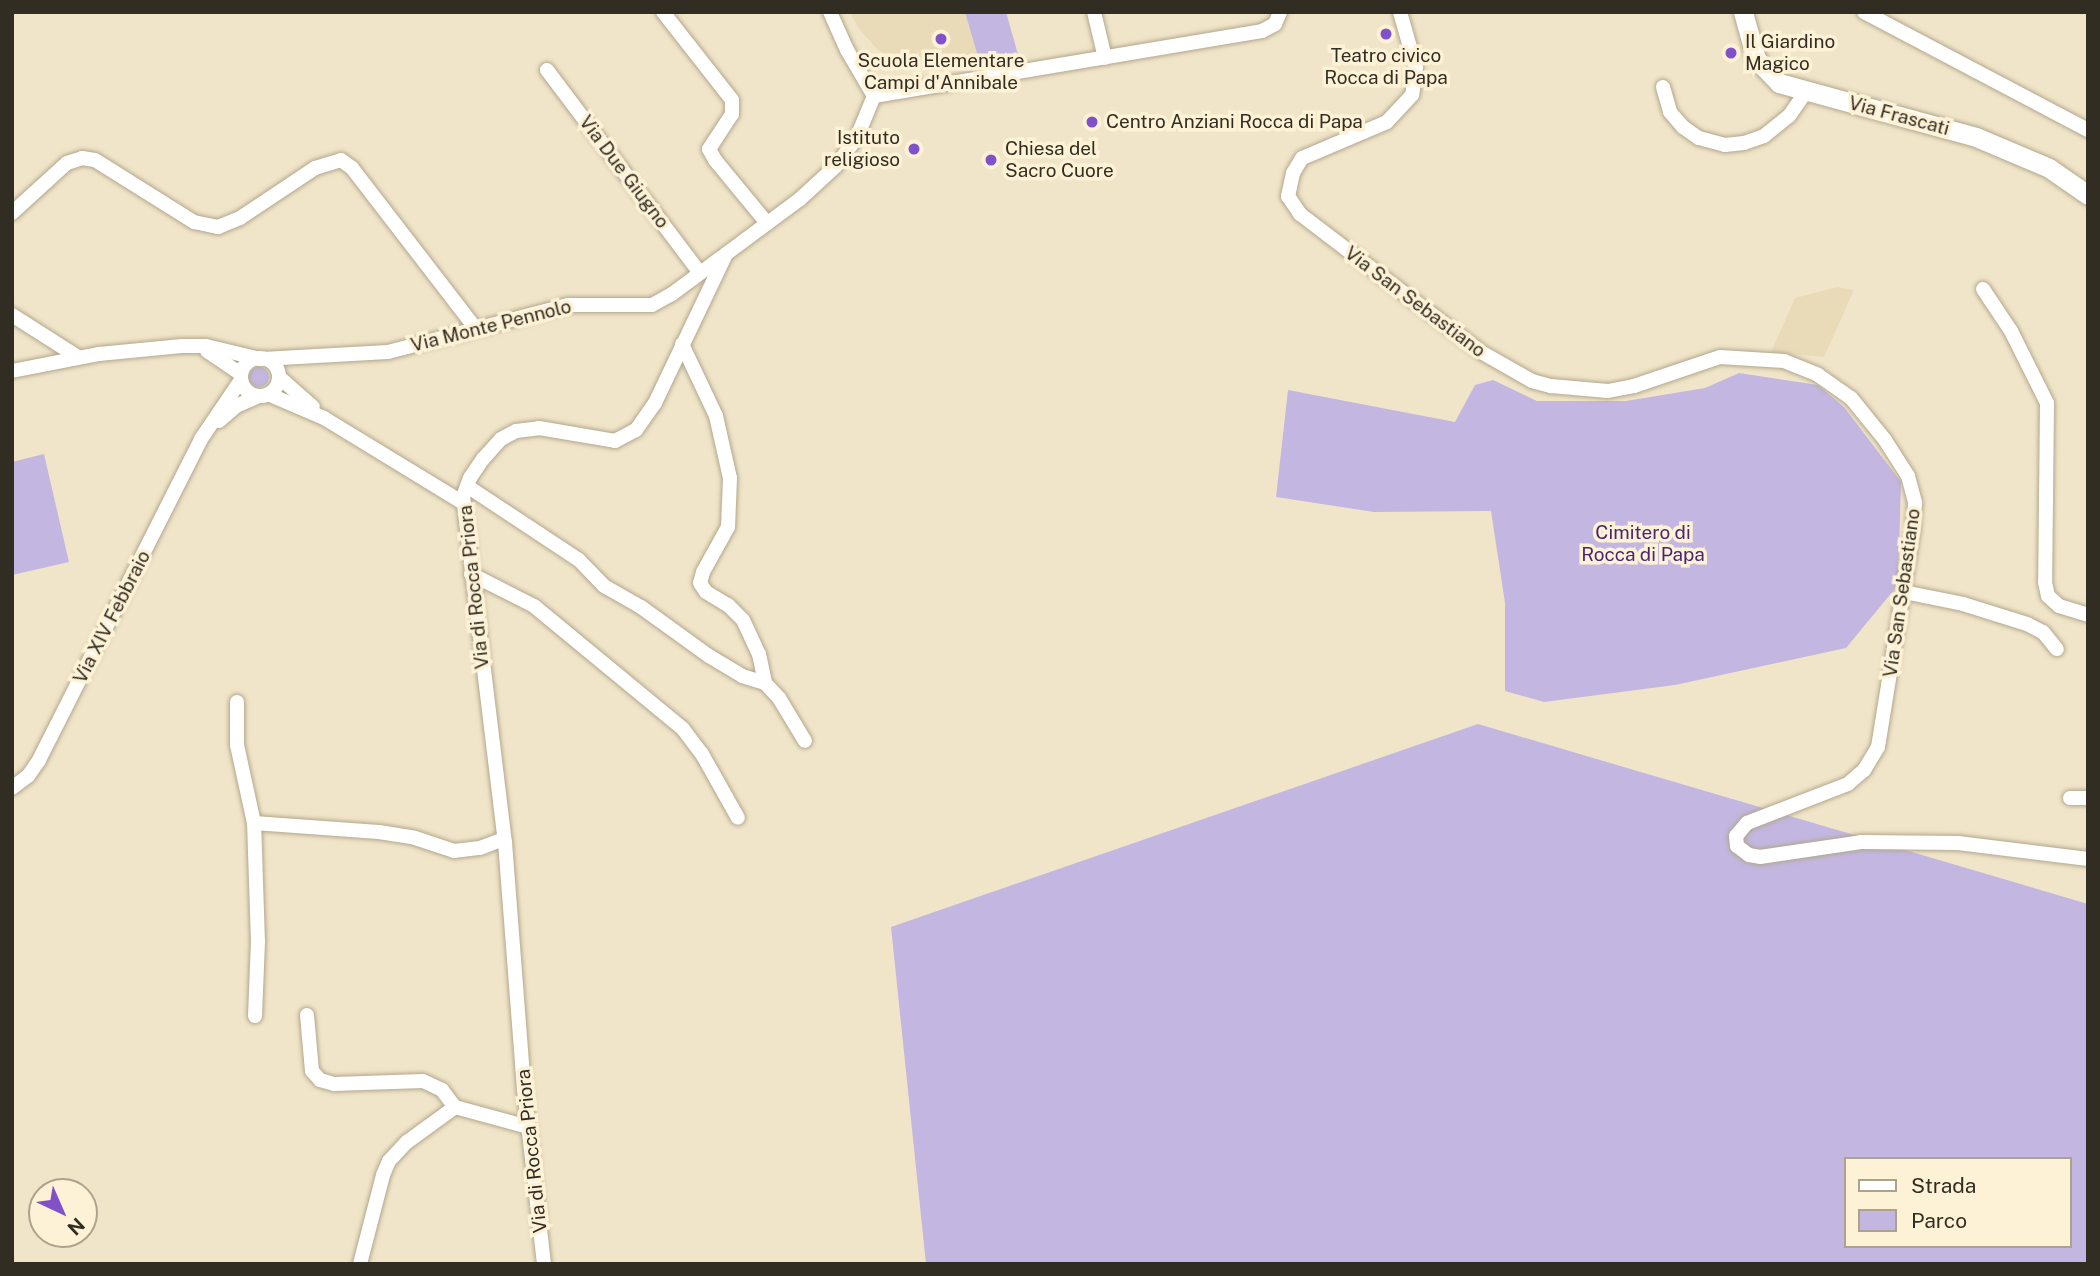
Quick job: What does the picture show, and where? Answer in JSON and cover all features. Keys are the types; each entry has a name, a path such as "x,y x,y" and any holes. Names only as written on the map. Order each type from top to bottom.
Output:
{"main road":[{"name":"Via Frascati","path":"1743,12 1747,37 1760,67 1779,83 1976,137 2049,169 2088,195"}],"street":[{"path":"663,12 732,100 732,114 709,149 767,223"},
{"path":"830,12 847,50 874,96 1267,30 1275,24 1280,12"},
{"path":"1094,12 1105,58"},
{"name":"Via San Sebastiano","path":"1400,12 1416,68 1412,95 1387,121 1302,158 1289,188 1290,203 1295,210 1481,352 1532,381 1585,390 1608,390 1634,386 1712,359 1736,356 1790,363 1825,379 1863,411 1908,476 1915,503 1904,592 1884,724 1871,760 1844,786 1747,823 1736,836 1737,846 1749,855 1760,857 1853,843 1958,842 2088,859"},
{"path":"1864,12 2088,130"},
{"name":"Via Due Giugno","path":"547,70 700,273"},
{"path":"1663,87 1670,112 1683,127 1699,138 1726,145 1744,144 1764,136 1789,116 1806,92"},
{"name":"Via di Rocca Priora","path":"544,1264 528,1127 504,839 463,503 467,486 493,447 505,436 523,428 611,441 630,434 649,412 726,254 814,187 842,160 857,137 874,96"},
{"path":"12,213 68,163 87,158 194,222 218,227 240,218 322,164 341,160 352,168 475,328"},
{"name":"Via Monte Pennolo","path":"12,371 78,357 182,346 205,346 262,359 388,352 568,305 652,305 726,254"},
{"path":"1983,289 2006,321 2047,403 2045,582 2048,596 2059,606 2088,615"},
{"path":"12,315 78,357"},
{"path":"682,344 712,405 723,440 730,478 728,527 703,572 700,583 706,592 728,606 743,620 759,654 765,683 782,703 805,741"},
{"name":"Via Monte Pennolo","path":"182,346 208,351 241,377"},
{"name":"Via Monte Pennolo","path":"278,373 326,357"},
{"path":"324,418 262,359 247,363 241,377 245,390 324,418 463,503"},
{"path":"263,395 276,387 278,373"},
{"name":"Via XIV Febbraio","path":"12,788 28,776 39,760 201,439 241,377"},
{"name":"Via XIV Febbraio","path":"201,439 230,411 263,395"},
{"path":"467,486 579,560 604,586 641,607 709,656 742,676 765,683"},
{"path":"471,574 534,606 683,729 702,754 738,818"},
{"path":"1904,592 1963,604 2027,624 2043,632 2057,649"},
{"path":"237,702 237,745 254,823 258,942 256,1016"},
{"path":"2070,798 2088,798"},
{"path":"254,823 379,832 415,838 454,851 480,848 504,839"},
{"path":"307,1014 312,1071 320,1080 334,1084 423,1081 442,1090 455,1107 528,1127"},
{"path":"360,1264 378,1189 390,1161 407,1142 455,1107"}],"shaded area":[{"name":"Scuola Elementare Campi d'Annibale","path":"850,12 1006,12 1020,62 950,71 924,71 899,63 877,49 859,29"},
{"path":"1837,287 1854,290 1824,357 1771,352 1795,298"}],"green space":[{"path":"965,12 1006,12 1020,62 981,67"},
{"path":"259,367 266,370 269,377 266,384 259,387 252,384 249,377 252,370"},
{"name":"Cimitero di Rocca di Papa","path":"1739,373 1818,385 1844,407 1901,482 1898,585 1846,648 1675,685 1544,702 1505,691 1505,603 1491,511 1374,512 1276,497 1288,390 1455,422 1475,385 1493,380 1537,401 1626,401 1705,388"},
{"path":"44,454 69,562 12,575 12,462"},
{"path":"1478,724 2088,904 2088,1264 926,1264 891,927"}],"place":[{"name":"Teatro civico Rocca di Papa","path":"1386,34"},
{"name":"Scuola Elementare Campi d'Annibale","path":"941,39"},
{"name":"Il Giardino Magico","path":"1731,53"},
{"name":"Centro Anziani Rocca di Papa","path":"1092,122"},
{"name":"Istituto religioso","path":"914,149"},
{"name":"Chiesa del Sacro Cuore","path":"991,160"}]}
